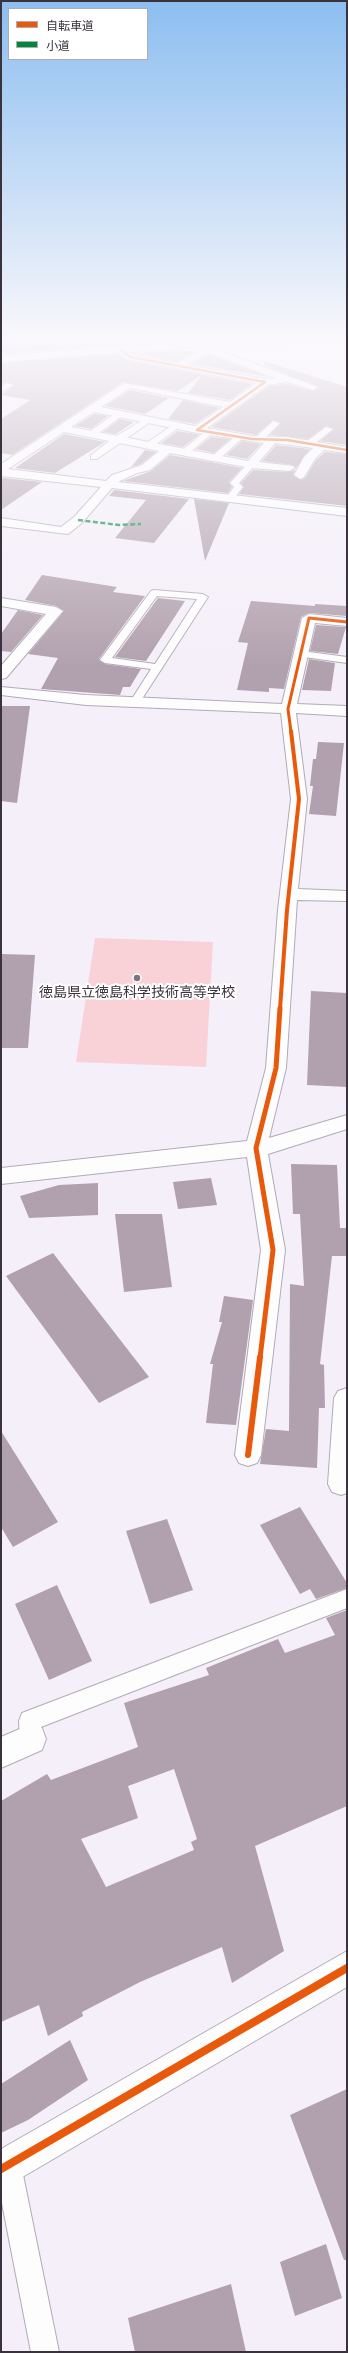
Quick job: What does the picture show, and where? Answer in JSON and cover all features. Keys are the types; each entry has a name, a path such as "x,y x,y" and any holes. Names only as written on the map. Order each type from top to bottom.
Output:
{"street":[{"path":"1,471 34,449"},
{"path":"162,449 251,465 289,468"},
{"path":"251,465 265,449"},
{"path":"300,475 310,457 318,449"},
{"path":"1,522 64,531 78,520 106,485 116,477 134,470 146,468 168,450"},
{"path":"1,471 106,485 347,512"},
{"path":"1,602 56,611 1,675"},
{"path":"248,1455 273,1250 256,1148 276,1068 289,894 299,799 288,709 309,618 347,622"},
{"path":"1,690 86,700 345,711 347,696"},
{"path":"289,894 347,896"},
{"path":"1,1176 256,1148 347,1122"},
{"path":"341,1484 347,1398"},
{"path":"1,1753 31,1740"},
{"path":"4,2167 347,1968"}],"lane":[{"path":"94,457 105,449"},
{"path":"184,453 189,449"},
{"path":"214,459 226,449"},
{"path":"229,499 239,487 234,483 251,465"},
{"path":"135,702 203,597 154,593 105,660 157,667"},
{"path":"301,654 347,660"},
{"path":"31,1740 30,1721 347,1598"},
{"path":"4,2167 45,2352"}],"shaded area":[{"path":"95,938 213,942 206,1067 76,1062"}],"building":[{"path":"1,449 21,449 12,455 1,453"},
{"path":"43,449 94,449 55,473 15,468"},
{"path":"196,449 219,449 214,453"},
{"path":"233,449 257,449 247,459 226,455"},
{"path":"273,449 310,449 296,468 293,465 262,461"},
{"path":"145,450 156,452 141,464 131,467"},
{"path":"325,452 347,454 347,506 239,494 244,487 241,483 253,470 289,472 295,470 293,475 301,480 305,478 316,460"},
{"path":"170,455 242,468 229,482 232,487 228,493 123,481 151,471"},
{"path":"1,479 42,482 1,510"},
{"path":"114,490 189,499 154,543 115,538 146,500 109,496"},
{"path":"194,499 229,503 205,561"},
{"path":"42,575 117,587 113,592 145,596 99,659 105,664 141,669 130,687 123,687 120,695 41,689 58,658 28,654 64,611 56,606 25,600"},
{"path":"158,598 185,601 146,661 115,657"},
{"path":"251,601 315,606 315,604 347,606 347,616 309,613 301,617 284,689 269,688 269,692 237,690 248,643 238,642"},
{"path":"18,610 43,615 11,652 1,651 1,634"},
{"path":"316,625 346,627 338,654 310,651"},
{"path":"309,659 335,663 331,691 302,690"},
{"path":"1,706 30,706 17,803 1,801"},
{"path":"318,742 344,743 336,816 309,814 313,786 310,786 313,759 316,759"},
{"path":"1,954 35,955 28,1048 1,1048"},
{"path":"311,991 347,993 347,1087 307,1085"},
{"path":"291,1164 337,1165 340,1228 347,1228 347,1256 332,1256 320,1364 324,1365 325,1408 319,1408 317,1468 260,1464 266,1429 289,1431 290,1284 304,1286 300,1214 293,1214"},
{"path":"211,1178 217,1205 178,1209 173,1182"},
{"path":"98,1183 98,1215 29,1218 20,1196 59,1185"},
{"path":"115,1214 162,1214 172,1287 124,1292"},
{"path":"53,1253 149,1377 99,1403 6,1276"},
{"path":"224,1296 253,1300 236,1425 206,1423 213,1364 210,1364 222,1322 219,1322"},
{"path":"1,1431 58,1522 13,1547 1,1527"},
{"path":"300,1507 347,1583 347,1588 316,1599 310,1589 300,1594 260,1525"},
{"path":"167,1519 193,1590 150,1604 126,1531"},
{"path":"57,1585 92,1661 49,1680 15,1604"},
{"path":"347,1610 347,1806 255,1846 284,1951 232,1983 222,1947 140,1982 82,2012 83,2016 48,2036 39,2005 1,2022 1,1801 47,1774 51,1780 138,1747 124,1703 209,1675 206,1668 278,1639 285,1653 335,1635 326,1618","holes":["174,1769 197,1839 191,1842 194,1850 106,1887 81,1839 138,1818 128,1786"]},
{"path":"70,2040 88,2080 28,2120 1,2133 1,2084"},
{"path":"347,2089 347,2260 344,2260 290,2115"},
{"path":"326,2244 342,2298 295,2316 280,2262"},
{"path":"231,2284 246,2352 135,2352 128,2318"}],"marked path":[{"path":"78,520 119,525 141,524"}],"cycle path":[{"path":"340,449 347,450"},
{"path":"248,1455 273,1250 256,1148 276,1068 287,910 299,799 288,709 309,618 347,622"},
{"path":"1,2169 347,1968"}],"place":[{"name":"徳島県立徳島科学技術高等学校","path":"137,978"}]}
